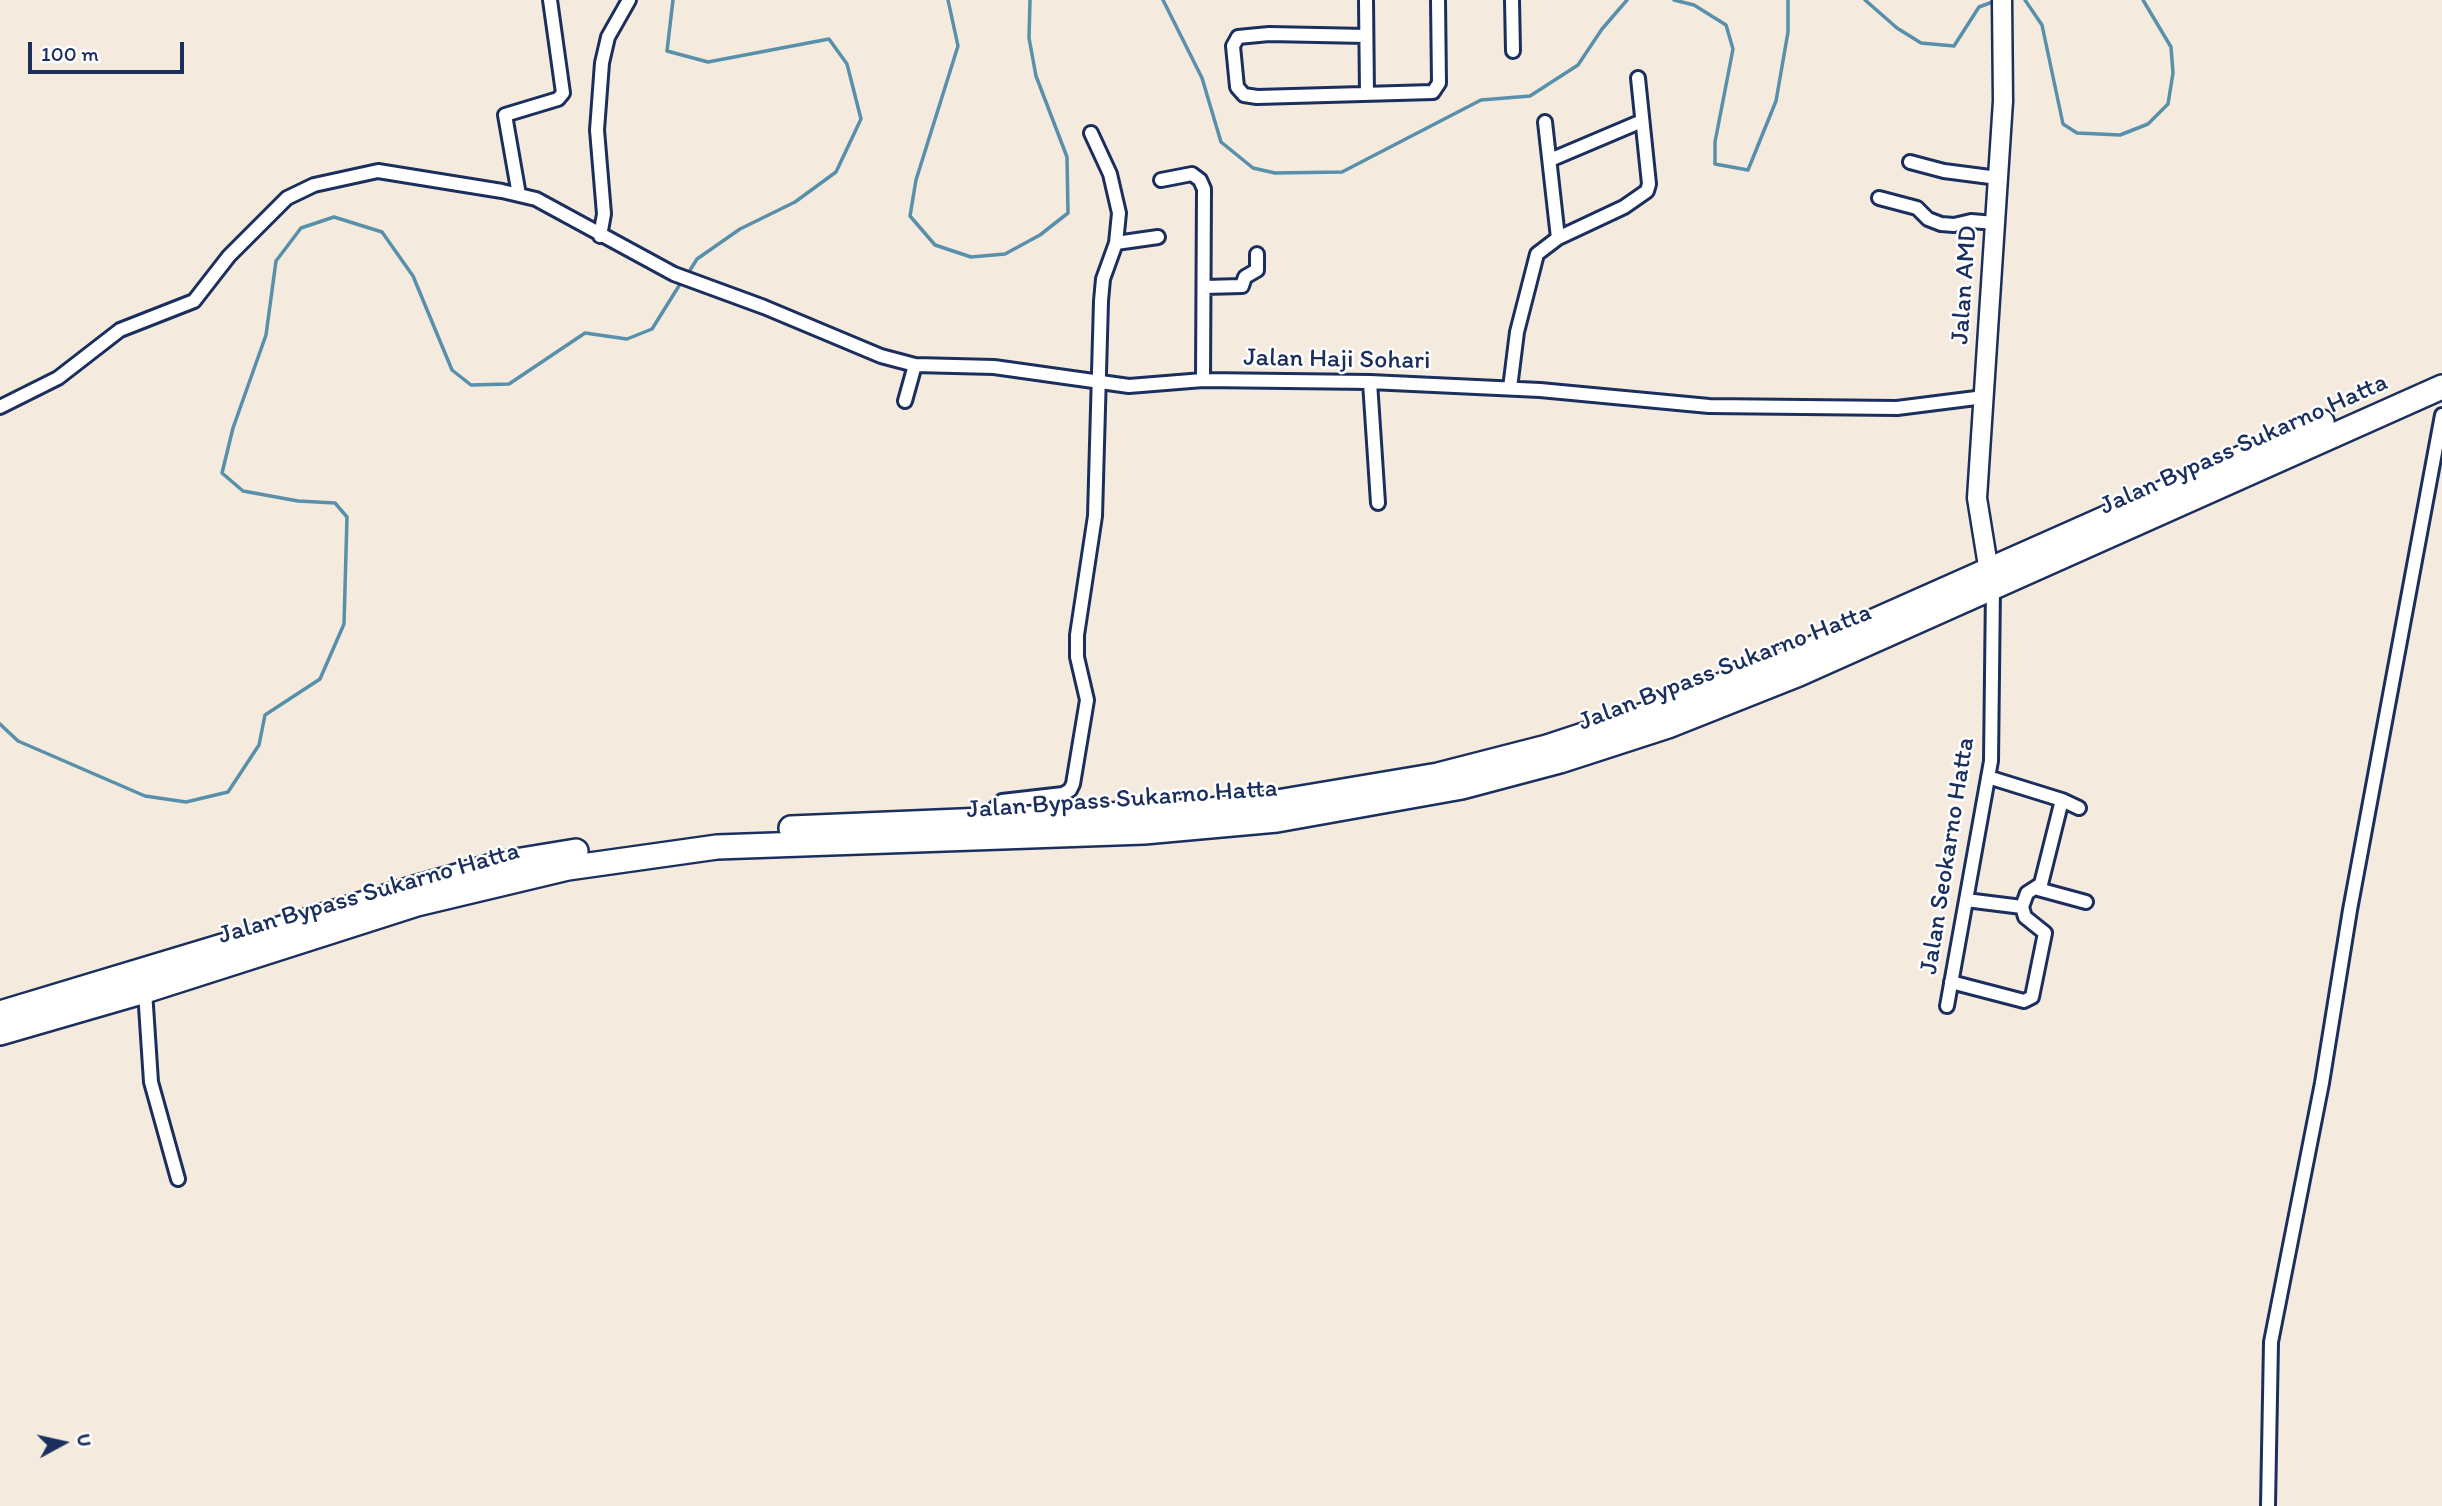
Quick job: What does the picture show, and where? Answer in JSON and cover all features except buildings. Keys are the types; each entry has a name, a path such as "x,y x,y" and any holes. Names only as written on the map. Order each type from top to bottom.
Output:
{"highway":[{"name":"Jalan Bypass Sukarno Hatta","path":"0,1033 145,991 417,904 497,883 643,856 784,843 1144,832 1277,820 1462,787 1560,761 1668,726 1799,674 1991,580 2442,370"},
{"name":"Jalan Bypass Sukarno Hatta","path":"2141,512 2442,387"},
{"name":"Jalan Bypass Sukarno Hatta","path":"0,1013 503,863 648,840 778,829 1202,811 1318,797 1438,775 1547,747 1653,712 1991,580"}],"street":[{"path":"519,195 505,115 558,99 562,94 550,0"},
{"path":"600,236 604,215 597,130 602,63 608,37 629,0"},
{"path":"1366,0 1367,94"},
{"path":"1366,36 1238,37 1233,46 1237,87 1250,97 1422,94 1437,89 1438,0"},
{"path":"1512,0 1513,51"},
{"name":"Jalan AMD","path":"1991,580 1977,498 2003,101 2002,4"},
{"path":"1510,388 1517,332 1537,254 1558,237 1625,207 1647,191 1638,78"},
{"path":"1550,159 1642,121"},
{"path":"1545,122 1558,237"},
{"path":"995,819 995,808 1002,801 1063,794 1073,784 1087,700 1077,646 1095,516 1103,279 1119,224 1116,195 1091,133"},
{"path":"1910,162 1944,171 1998,178"},
{"name":"Jalan Haji Sohari","path":"0,407 58,378 120,330 194,301 229,256 287,198 314,186 378,171 536,199 674,274 764,307 881,356 915,365 993,368 1129,386 1203,380 1370,382 1510,388 1709,406 1897,408 1984,397"},
{"path":"1161,180 1192,174 1202,183 1203,380"},
{"path":"1879,198 1917,208 1928,219 1941,224 1954,225 1971,220 1995,223"},
{"path":"1115,243 1158,237"},
{"path":"1204,287 1242,286 1245,277 1258,270 1257,254"},
{"path":"905,401 915,365"},
{"path":"1370,382 1378,503"},
{"path":"2268,1506 2271,1342 2322,1083 2350,910 2442,415"},
{"name":"Jalan Seokarno Hatta","path":"1947,1006 1988,777 1991,580"},
{"path":"1988,777 2079,808"},
{"path":"2038,889 2062,800"},
{"path":"1951,982 2024,1001 2032,997 2045,933 2025,917 2022,907 2027,893 2038,889 2086,902"},
{"path":"1966,900 2022,907"},
{"path":"145,991 151,1082 178,1179"}],"waterway":[{"path":"673,0 667,51 708,62 829,39 847,64 861,119 836,172 795,202 740,229 697,259 687,275"},
{"path":"948,0 958,46 916,180 910,216 935,245 971,257 1005,254 1040,235 1068,213 1067,157 1036,76 1029,38 1030,0"},
{"path":"1163,0 1202,78 1221,142 1253,168 1275,173 1342,172 1481,100 1530,96 1578,65 1602,29 1627,0"},
{"path":"1674,0 1694,5 1726,25 1733,49 1715,142 1715,164 1748,170 1776,101 1788,32 1788,0"},
{"path":"1865,0 1897,28 1921,43 1954,46 1979,7 1995,1"},
{"path":"2025,0 2042,25 2063,124 2077,133 2120,135 2148,124 2168,104 2173,73 2171,47 2143,0"},
{"path":"0,724 18,741 145,796 186,802 228,792 259,745 265,715 320,679 344,624 347,517 335,503 298,501 243,491 222,473 233,428 266,335 276,261 301,228 334,217 382,232 413,276 452,370 471,385 509,384 585,333 627,339 652,329 682,281"}]}
